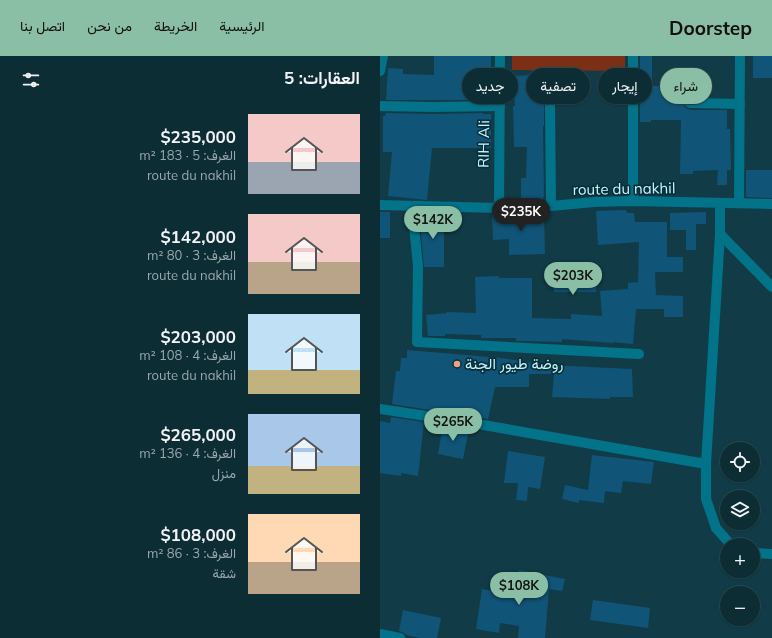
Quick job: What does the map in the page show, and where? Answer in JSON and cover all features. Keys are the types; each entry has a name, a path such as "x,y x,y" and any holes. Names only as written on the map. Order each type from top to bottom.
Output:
{"street":[{"path":"380,71 383,56"},
{"name":"RIH Ali","path":"499,208 500,56"},
{"path":"633,56 633,201"},
{"path":"739,203 740,56"},
{"path":"712,103 740,104"},
{"path":"550,104 551,206"},
{"path":"380,106 500,106"},
{"name":"route du nakhil","path":"380,205 499,208 633,201 772,204"},
{"path":"720,203 720,234 706,464 706,499 716,528 725,538"},
{"path":"412,206 418,266 417,342 639,354"},
{"path":"720,234 772,287"},
{"path":"380,409 472,423 706,464"},
{"path":"760,553 772,554"},
{"path":"380,634 400,638"}],"shaded area":[{"path":"512,56 625,56 625,68 598,68 598,71 590,71 590,68 526,68 526,70 512,68"}],"building":[{"path":"434,56 491,56 491,68 462,68 462,100 386,100 388,68 403,69 403,74 434,75"},
{"path":"640,56 652,56 652,68 640,68"},
{"path":"753,56 772,56 772,78 753,78"},
{"path":"526,75 526,104 544,104 543,200 521,201 521,178 526,178 527,147 514,147 513,106 518,104 518,76"},
{"path":"652,86 660,86 660,104 684,104 686,108 690,110 727,110 727,129 730,129 731,170 727,170 727,185 717,185 718,170 693,171 693,174 680,174 681,120 651,120 651,122 640,122 640,104 652,104"},
{"path":"386,113 491,114 491,148 432,148 427,200 388,196 392,152 383,152 383,116 385,116"},
{"path":"746,170 772,170 772,198 746,197"},
{"path":"626,210 627,213 634,213 635,222 667,222 667,257 683,257 683,272 655,272 656,295 683,296 683,317 664,317 664,309 636,309 633,344 562,339 562,342 516,341 516,338 481,338 481,335 445,334 445,336 428,336 426,315 447,312 476,313 475,277 499,276 499,278 532,278 532,318 571,319 571,314 602,316 600,291 628,289 628,283 638,282 639,242 598,245 596,211"},
{"path":"380,212 390,212 390,238 380,238"},
{"path":"419,212 426,213 426,215 444,214 444,267 424,267"},
{"path":"706,212 706,224 696,224 696,250 686,250 686,230 670,230 670,213"},
{"path":"544,213 545,254 509,255 509,239 493,240 492,214"},
{"path":"554,265 597,266 596,292 554,292"},
{"path":"407,350 501,358 547,365 632,369 633,397 610,397 610,399 552,397 554,374 529,374 529,387 495,387 488,419 392,404 396,371 400,371 401,358 407,358"},
{"path":"391,417 424,422 418,476 401,473 401,476 380,473 380,421 390,423"},
{"path":"443,425 469,429 463,459 438,454"},
{"path":"508,451 545,457 540,489 528,487 527,501 516,500 518,483 504,483"},
{"path":"592,455 654,462 651,484 623,481 621,493 605,491 604,503 579,500 579,503 562,499 565,485 588,490"},
{"path":"519,570 565,579 562,591 549,589 545,638 518,638 519,626 500,623 499,633 476,629 482,589 514,594"},
{"path":"593,600 650,608 648,628 590,620"},
{"path":"403,610 441,618 437,638 420,638 406,635 399,631"}],"place":[{"name":"روضة طيور الجنة","path":"457,364"}]}
